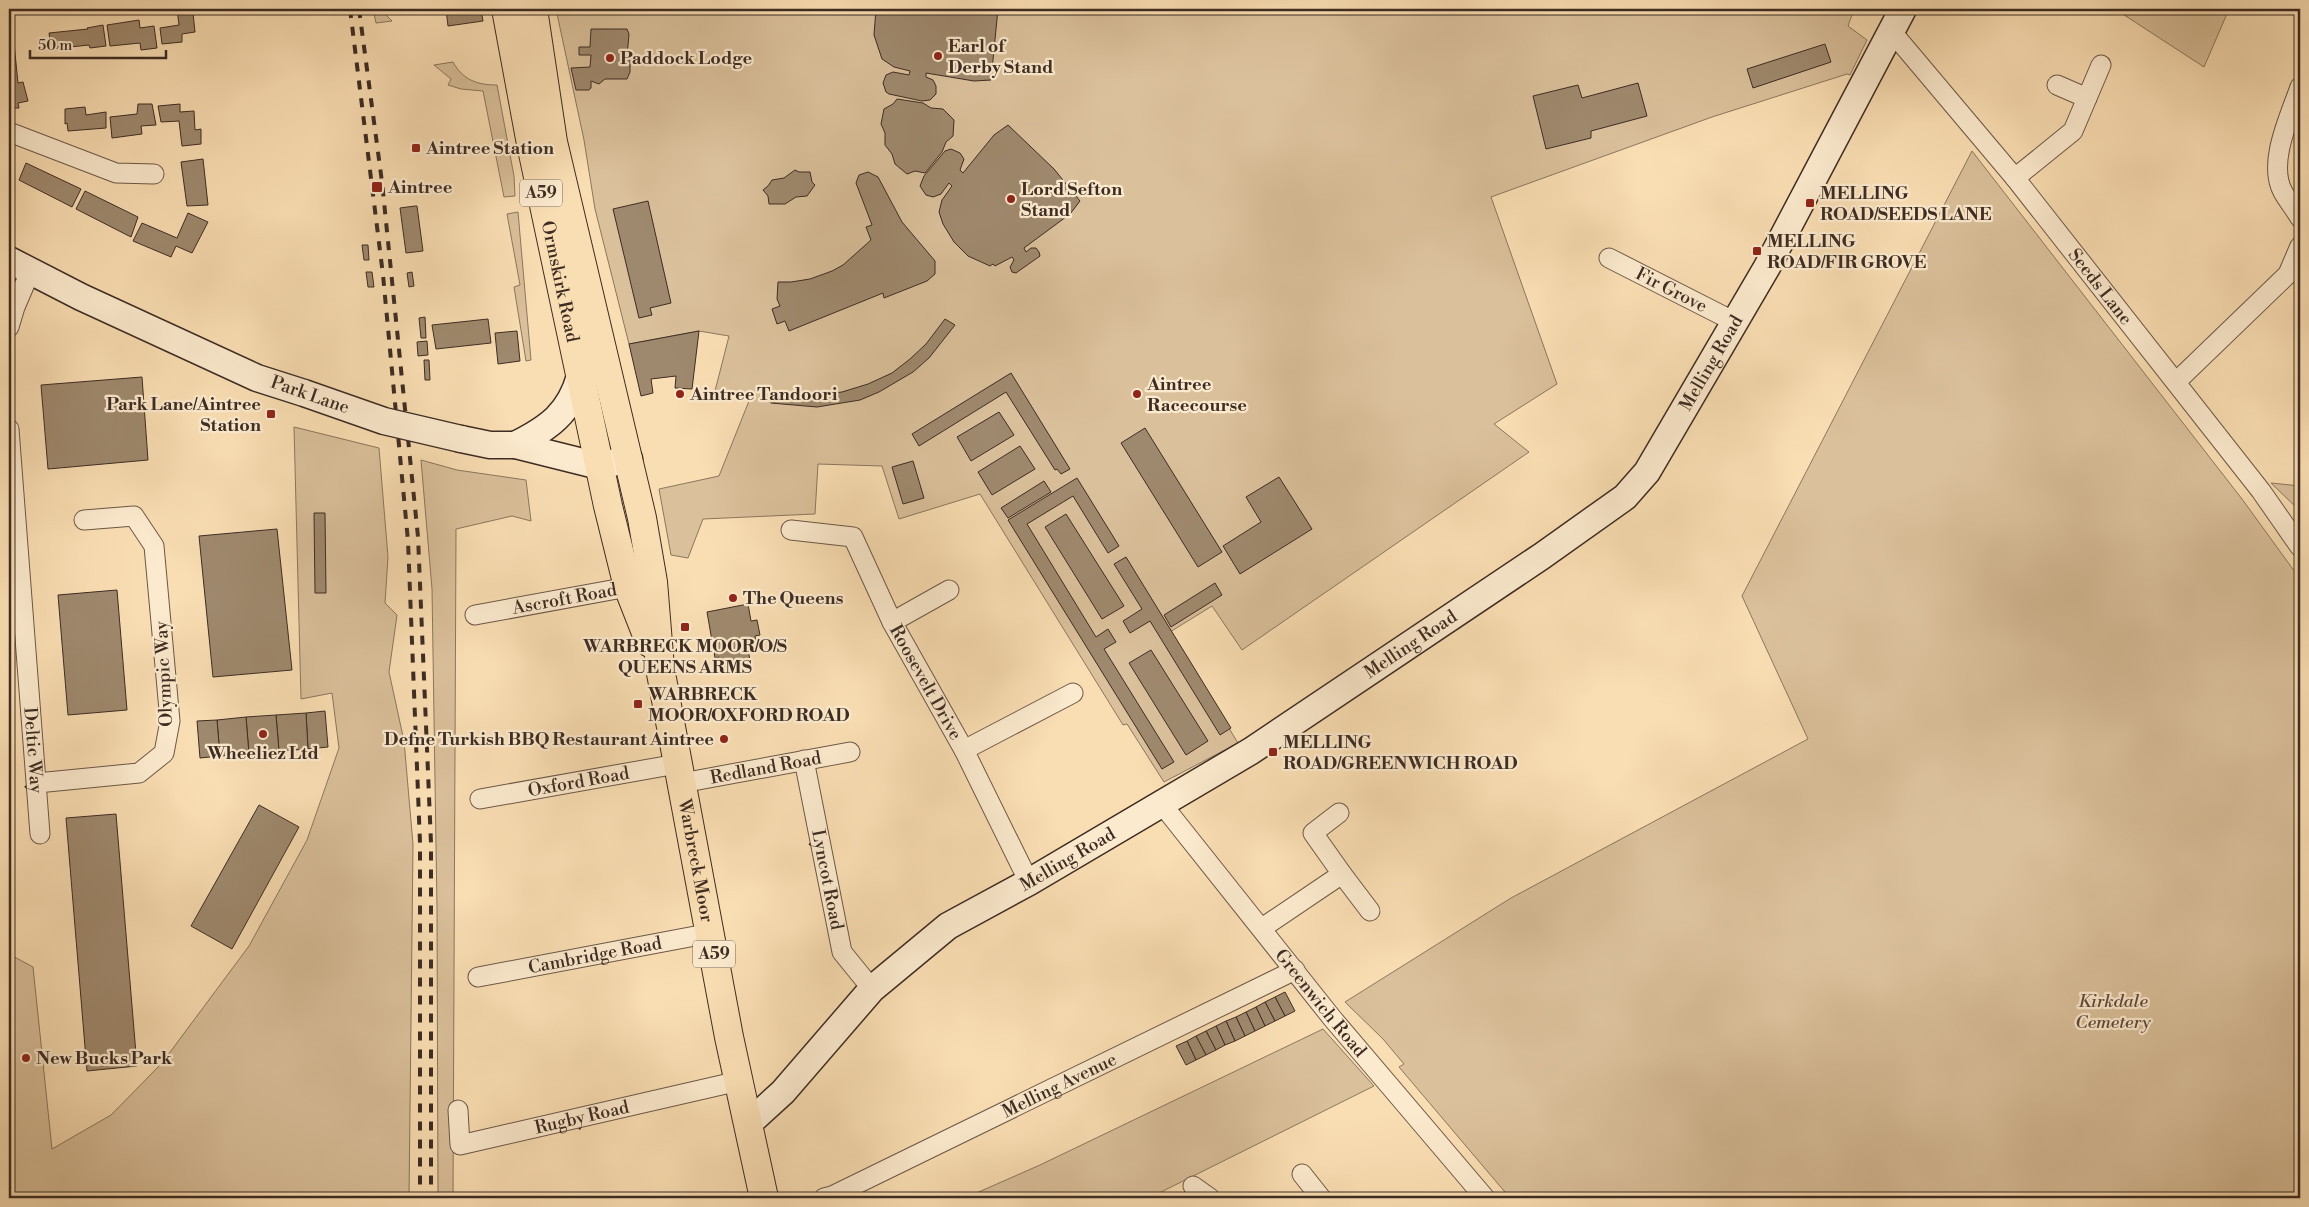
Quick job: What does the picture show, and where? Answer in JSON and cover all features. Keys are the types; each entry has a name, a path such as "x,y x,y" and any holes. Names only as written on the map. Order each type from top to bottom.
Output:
{"highway":[{"name":"Ormskirk Road","path":"506,9 531,144 599,466"},
{"name":"Ormskirk Road","path":"532,9 553,142 629,459"},
{"name":"Warbreck Moor","path":"629,459 642,518 641,585"},
{"name":"Warbreck Moor","path":"599,466 641,585 660,668 739,1081 764,1198"}],"street":[{"name":"Melling Road","path":"748,1124 790,1085 872,990 948,926 1029,882 1251,751 1542,556 1625,497 1647,472 1767,267 1903,9"},
{"name":"Seeds Lane","path":"1892,32 2015,178 2261,490 2300,547"},
{"path":"2015,178 2072,131 2101,65"},
{"path":"2057,85 2087,98"},
{"path":"2300,87 2280,141 2277,166 2282,191 2300,218"},
{"path":"9,132 116,173 154,174"},
{"path":"2176,382 2288,274 2300,246"},
{"name":"Fir Grove","path":"1609,258 1735,322"},
{"path":"9,327 15,306 20,266"},
{"name":"Park Lane","path":"20,266 81,297 257,378 304,392 384,421 490,445 515,445 599,466 629,459"},
{"path":"515,445 544,430 562,412 574,397 580,376"},
{"name":"Deltic Way","path":"9,429 40,834"},
{"name":"Olympic Way","path":"37,784 140,773 164,753 170,721 154,546 134,516 84,520"},
{"name":"Roosevelt Drive","path":"791,530 853,537 892,622 964,750 1029,882"},
{"name":"Ascroft Road","path":"476,615 641,585"},
{"path":"892,622 950,590"},
{"path":"964,750 1073,693"},
{"name":"Redland Road","path":"679,774 744,771 850,752"},
{"name":"Lyncot Road","path":"804,760 842,952 872,990"},
{"name":"Oxford Road","path":"480,799 679,774"},
{"name":"Greenwich Road","path":"1161,803 1339,1026 1485,1198"},
{"path":"1340,813 1313,833 1370,912"},
{"path":"1262,928 1342,874"},
{"name":"Cambridge Road","path":"478,977 711,932"},
{"name":"Melling Avenue","path":"824,1198 832,1196 987,1122 1295,970"},
{"name":"Rugby Road","path":"458,1110 460,1145 739,1081"},
{"path":"1302,1174 1321,1198"},
{"path":"1193,1186 1214,1194"}],"green space":[{"path":"373,9 380,9 392,21 376,23"},
{"name":"Aintree Racecourse","path":"556,9 1854,9 1848,26 1867,40 1850,75 1847,74 1712,117 1491,197 1557,384 1494,424 1529,452 1242,650 1212,606 1170,632 1238,743 1164,782 1127,724 1123,725 980,494 899,519 882,466 818,464 815,514 703,519 688,558 671,555 659,489 719,476 751,396 715,391 729,336 699,331 629,344 595,209 584,140"},
{"path":"2115,9 2229,9 2204,67"},
{"path":"453,62 461,73 471,80 483,84 497,85 514,176 515,196 504,197 483,91 461,89 448,85 451,79 434,65"},
{"name":"Kirkdale Cemetery","path":"1972,151 2242,499 2300,579 2300,1198 1510,1198 1399,1067 1404,1064 1383,1039 1345,1002 1511,898 1808,739 1742,596"},
{"path":"518,212 531,360 526,361 514,287 520,285 507,214"},
{"path":"294,427 379,448 388,557 385,603 397,615 389,672 404,741 413,844 409,1198 9,1198 9,954 33,967 52,1149 111,1115 162,1063 249,946 307,840 339,748 332,693 301,699"},
{"path":"421,460 457,470 526,480 531,521 512,516 456,529 453,1198 438,1198 437,908 432,589"},
{"path":"2271,483 2300,486 2300,511"},
{"path":"1323,1029 1374,1086 1149,1198 965,1198 1040,1165"}],"building":[{"path":"177,9 199,9 199,13 193,13 195,32 182,34 182,42 162,44 160,28 179,25"},
{"path":"446,9 481,9 483,21 448,26"},
{"name":"Earl of Derby Stand","path":"876,9 998,9 991,80 974,81 926,73 926,77 933,80 936,86 936,94 930,100 922,101 889,94 886,92 883,83 886,75 893,72 909,75 910,71 894,67 882,59 874,35"},
{"path":"139,20 140,28 154,26 157,48 141,50 140,43 110,46 107,25"},
{"path":"9,23 12,23 18,83 23,82 28,101 18,103 19,108 9,108"},
{"path":"103,25 106,46 90,48 89,45 51,49 49,33 88,29"},
{"name":"Paddock Lodge","path":"591,29 627,29 629,34 627,57 630,60 630,72 627,79 605,79 599,84 591,81 591,88 589,90 576,90 571,68 590,67 591,55 579,55 579,47 590,47"},
{"path":"1825,44 1831,62 1753,88 1747,69"},
{"path":"1638,83 1647,116 1591,131 1591,138 1546,149 1533,96 1578,85 1582,98"},
{"path":"897,99 923,103 931,108 943,109 954,120 953,136 946,142 942,152 925,173 915,171 907,174 895,164 892,154 885,145 885,133 881,124 884,109 893,104"},
{"path":"138,104 152,104 156,125 141,126 142,134 112,138 110,117 137,114"},
{"path":"180,104 180,112 194,111 195,130 201,129 201,144 182,146 179,121 161,122 158,106"},
{"path":"85,107 86,115 106,112 106,128 68,131 67,123 65,124 65,109"},
{"name":"Lord Sefton Stand","path":"1008,125 1054,169 1080,201 1070,214 1024,248 1026,252 1031,248 1036,248 1040,256 1016,273 1012,272 1010,267 1014,260 1012,257 995,266 993,264 990,266 968,256 954,242 943,224 939,212 942,200 952,186 949,183 941,194 933,197 926,195 920,186 924,176 945,151 951,149 960,153 964,159 960,170 963,173 994,135"},
{"path":"203,159 208,205 187,206 181,162"},
{"path":"26,163 81,189 72,207 19,180"},
{"path":"795,170 810,172 812,182 815,185 807,196 796,197 785,204 769,204 768,196 763,190 772,180 784,178"},
{"path":"868,172 878,177 902,222 935,261 935,274 927,281 884,298 883,293 789,331 785,321 777,324 772,309 780,306 777,299 778,282 810,279 832,271 843,265 871,240 866,227 872,225 856,183 859,175"},
{"path":"85,191 138,217 131,237 76,209"},
{"path":"648,201 671,303 650,308 652,315 639,318 613,209"},
{"path":"417,206 423,251 406,253 400,208"},
{"path":"188,213 208,222 192,253 176,246 171,257 133,241 142,223 177,238"},
{"path":"362,245 368,245 369,260 364,260"},
{"path":"366,272 372,272 374,287 368,287"},
{"path":"412,272 414,286 409,287 407,273"},
{"path":"425,317 426,338 421,338 419,318"},
{"path":"488,319 491,343 436,349 432,325"},
{"path":"945,319 955,325 929,358 913,372 879,392 860,400 817,407 771,403 773,392 814,396 842,392 868,384 892,373 926,344"},
{"path":"517,331 520,361 498,364 495,333"},
{"path":"699,331 692,389 675,388 676,376 651,379 653,393 641,396 629,344"},
{"path":"427,341 428,355 418,356 417,342"},
{"path":"424,360 429,360 430,380 425,380"},
{"path":"1011,373 1070,469 1061,474 1057,469 1055,470 1006,392 919,446 912,434"},
{"path":"142,377 148,460 48,469 41,385"},
{"path":"999,412 1014,435 971,461 957,437"},
{"path":"1145,428 1222,552 1198,567 1121,443"},
{"path":"1020,446 1035,469 992,495 978,472"},
{"path":"913,461 924,498 903,504 892,467"},
{"path":"1279,477 1312,529 1240,574 1223,546 1261,522 1246,497"},
{"path":"1077,478 1119,546 1108,553 1073,496 1027,524 1096,637 1108,629 1116,642 1104,649 1174,762 1162,769 1008,520"},
{"path":"1044,481 1051,492 1008,518 1001,508"},
{"path":"314,513 325,513 326,593 315,593"},
{"path":"1066,514 1124,606 1102,619 1045,527"},
{"path":"277,529 292,670 213,677 199,536"},
{"path":"1126,557 1231,728 1220,735 1150,621 1130,633 1123,621 1142,609 1114,564"},
{"path":"1215,583 1222,595 1171,627 1164,615"},
{"path":"117,590 127,710 68,715 58,595"},
{"path":"748,604 751,621 757,620 760,635 755,636 756,642 747,644 751,666 721,671 719,657 715,658 707,612"},
{"path":"1151,650 1208,741 1186,755 1129,663"},
{"path":"325,711 328,747 308,749 306,713"},
{"path":"306,713 308,749 279,751 276,715"},
{"name":"Wheeliez Ltd","path":"276,715 279,751 249,754 246,717"},
{"path":"246,717 249,754 220,756 217,720"},
{"path":"217,720 220,756 200,758 197,721"},
{"path":"259,805 299,827 232,949 191,926"},
{"path":"116,814 137,1066 87,1071 66,818"},
{"path":"1285,992 1295,1011 1285,1016 1275,997"},
{"path":"1275,997 1285,1016 1275,1021 1265,1002"},
{"path":"1265,1002 1275,1021 1265,1026 1256,1007"},
{"path":"1256,1007 1265,1026 1255,1031 1246,1012"},
{"path":"1246,1012 1255,1031 1245,1036 1236,1017"},
{"path":"1236,1017 1245,1036 1235,1041 1226,1021"},
{"path":"1226,1021 1235,1041 1225,1045 1216,1026"},
{"path":"1216,1026 1225,1045 1216,1050 1206,1031"},
{"path":"1206,1031 1216,1050 1206,1055 1196,1036"},
{"path":"1196,1036 1206,1055 1196,1060 1187,1041"},
{"path":"1187,1041 1196,1060 1186,1065 1176,1046"}],"railway":[{"path":"350,9 383,275 408,541 420,843 420,1198"},
{"path":"359,9 382,182 418,537 431,843 431,1198"}],"place":[{"name":"Earl of Derby Stand","path":"938,56"},
{"name":"Paddock Lodge","path":"610,58"},
{"name":"Aintree Station","path":"416,148"},
{"name":"Aintree","path":"377,187"},
{"name":"Lord Sefton Stand","path":"1011,199"},
{"name":"MELLING ROAD/SEEDS LANE","path":"1810,203"},
{"name":"MELLING ROAD/FIR GROVE","path":"1757,251"},
{"name":"Aintree Tandoori","path":"680,394"},
{"name":"Aintree Racecourse","path":"1137,394"},
{"name":"Park Lane/Aintree Station","path":"271,414"},
{"name":"The Queens","path":"733,598"},
{"name":"WARBRECK MOOR/O/S QUEENS ARMS","path":"685,627"},
{"name":"WARBRECK MOOR/OXFORD ROAD","path":"638,704"},
{"name":"Wheeliez Ltd","path":"263,734"},
{"name":"Defne Turkish BBQ Restaurant Aintree","path":"724,739"},
{"name":"MELLING ROAD/GREENWICH ROAD","path":"1273,752"},
{"name":"New Bucks Park","path":"26,1058"}]}
